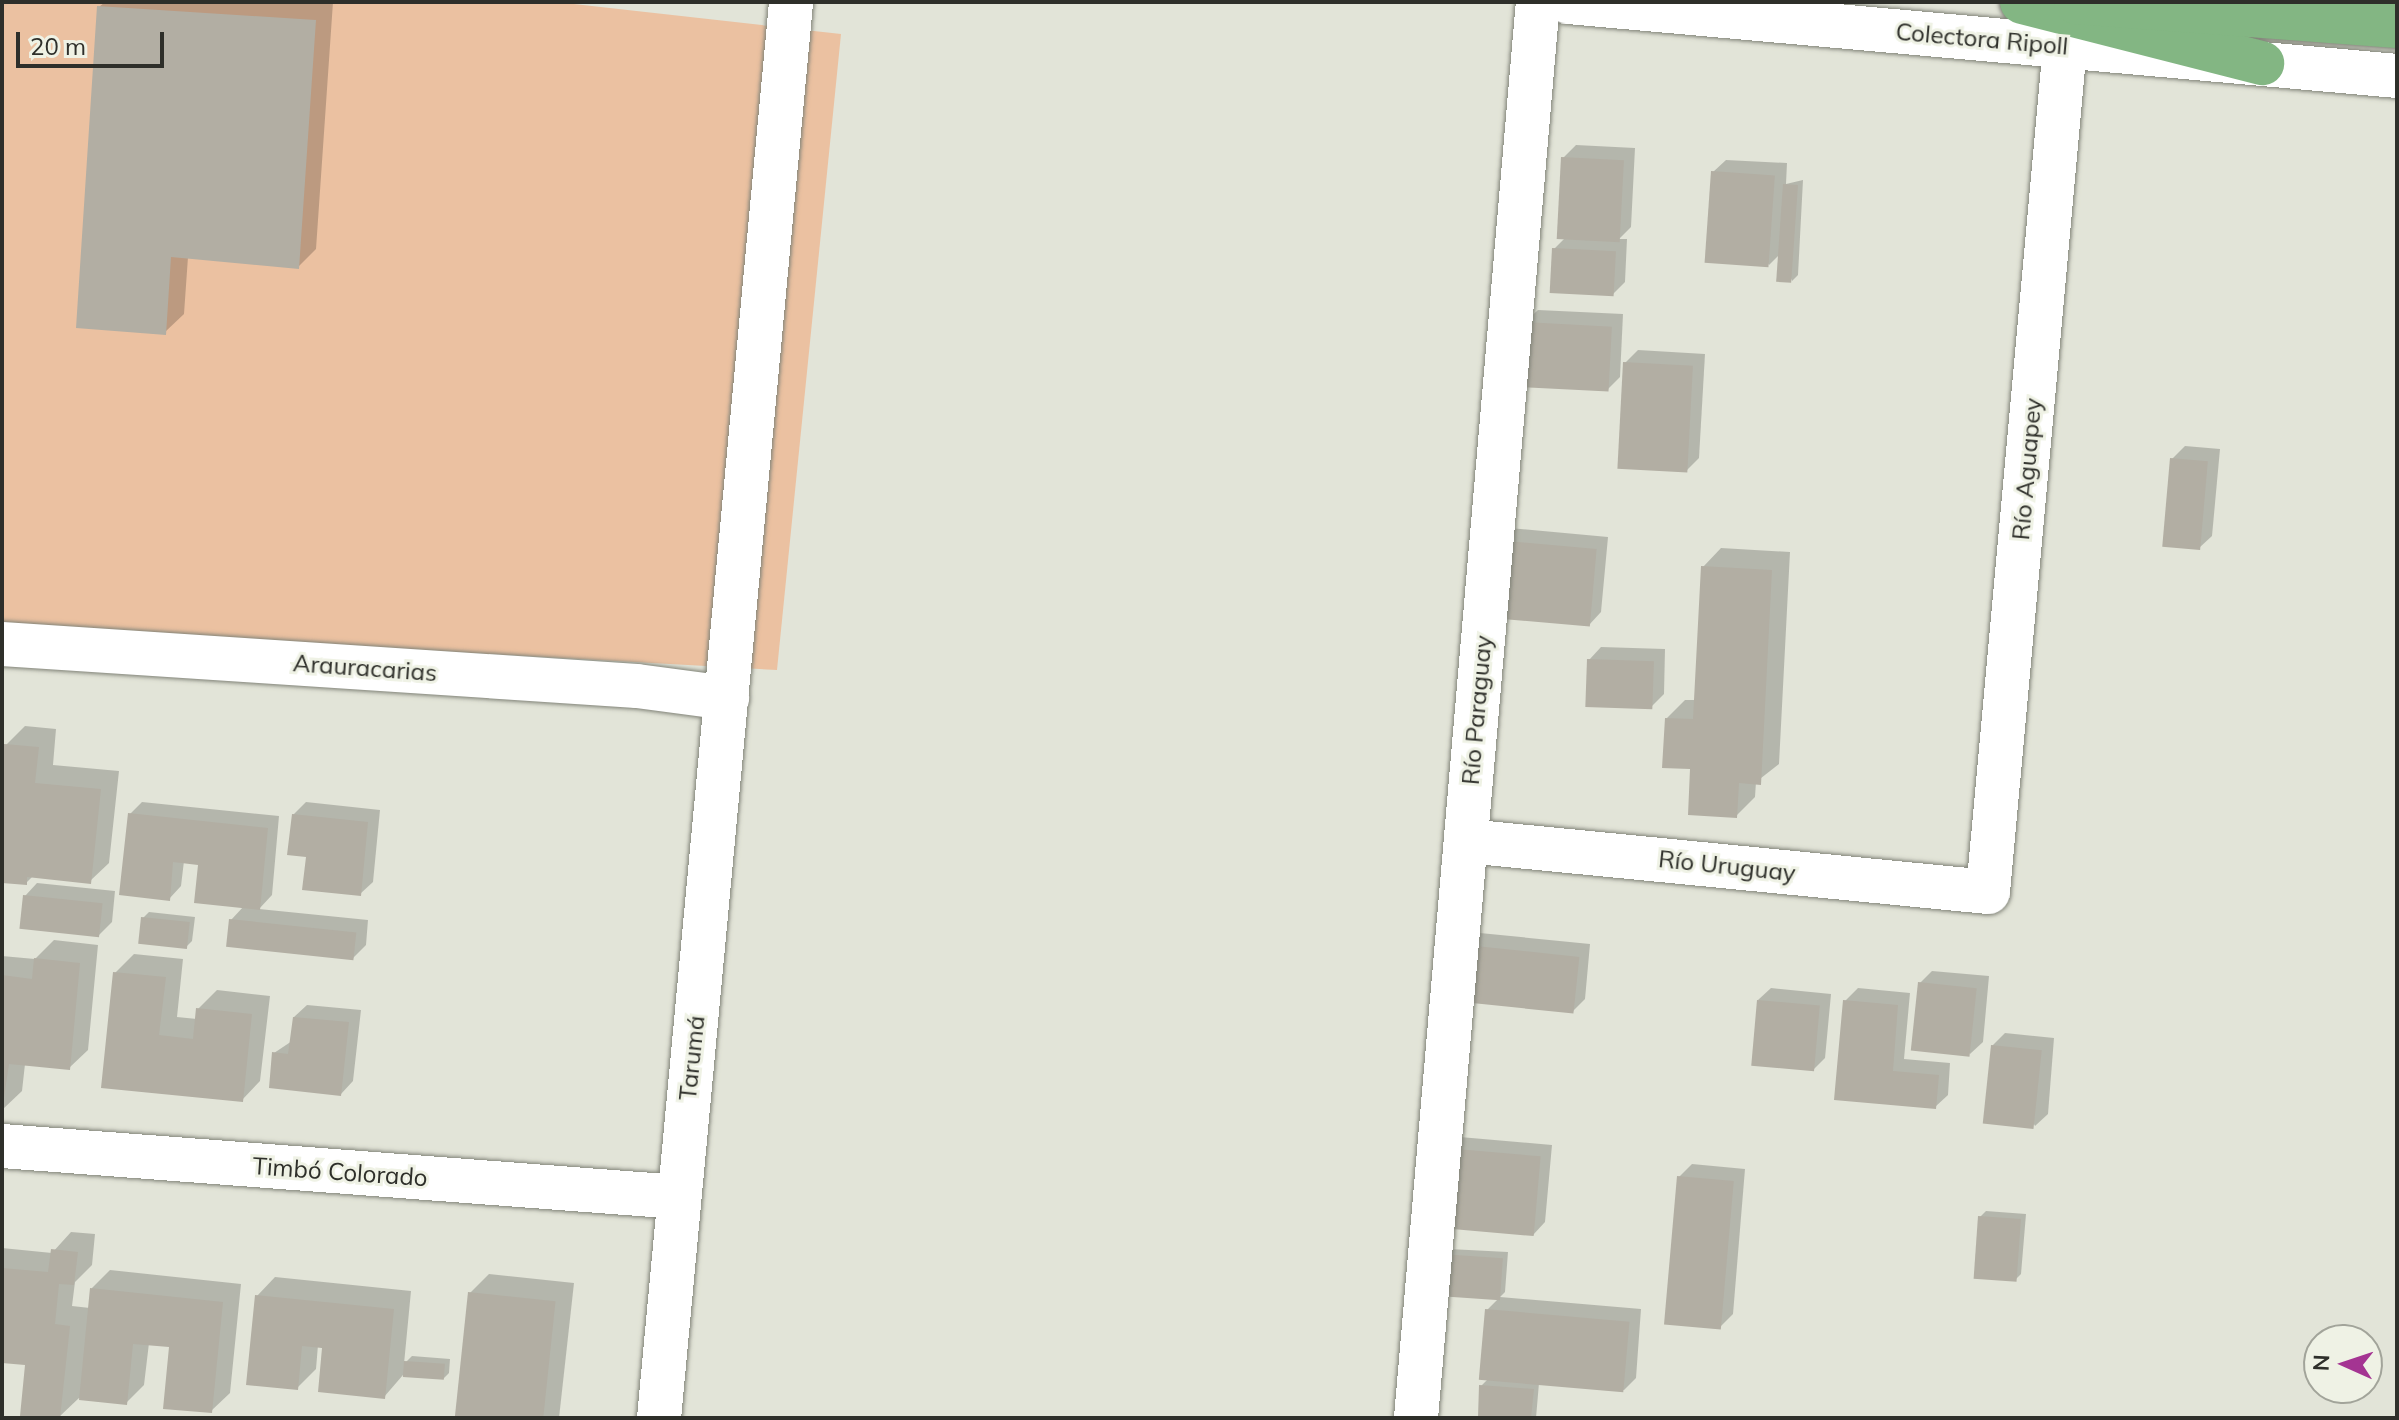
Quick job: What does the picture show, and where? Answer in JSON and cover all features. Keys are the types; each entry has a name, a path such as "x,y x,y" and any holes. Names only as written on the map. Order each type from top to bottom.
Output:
{"highway":[{"path":"2022,2 2262,63"},
{"path":"2076,2 2397,26"}],"street":[{"name":"Tarumá","path":"659,1418 791,2"},
{"name":"Río Paraguay","path":"1416,1418 1538,2"},
{"name":"Colectora Ripoll","path":"1568,2 2397,76"},
{"name":"Río Aguapey","path":"1988,892 2065,46"},
{"name":"Arauracarias","path":"2,644 637,686 727,698"},
{"name":"Río Uruguay","path":"1466,841 1988,892"},
{"name":"Timbó Colorado","path":"2,1146 678,1197"}],"shaded area":[{"path":"2,2 556,2 841,34 777,670 2,627"}],"building":[{"path":"97,6 316,20 299,269 171,257 166,335 76,328"},
{"path":"1561,157 1624,160 1620,242 1557,239"},
{"path":"1711,171 1775,175 1768,267 1705,263"},
{"path":"1783,184 1798,185 1791,283 1776,282"},
{"path":"1552,248 1616,251 1614,296 1550,293"},
{"path":"1523,322 1612,327 1608,392 1520,387"},
{"path":"1623,362 1693,366 1687,473 1617,469"},
{"path":"2170,458 2208,461 2200,550 2162,547"},
{"path":"1495,540 1597,549 1590,627 1488,618"},
{"path":"1701,566 1772,570 1761,785 1739,783 1737,818 1688,815 1690,769 1662,768 1665,718 1693,719"},
{"path":"1587,659 1654,661 1652,709 1585,707"},
{"path":"4,744 39,747 35,783 101,789 91,884 27,877 27,885 2,883"},
{"path":"128,813 268,828 260,910 194,903 198,865 173,862 170,901 119,895"},
{"path":"292,814 368,822 361,896 302,890 306,857 287,855"},
{"path":"23,895 103,903 99,937 19,929"},
{"path":"141,917 190,922 187,949 138,944"},
{"path":"229,919 356,932 353,960 226,947"},
{"path":"1466,945 1579,957 1573,1014 1460,1002"},
{"path":"34,958 80,963 70,1070 9,1064 2,1111 2,975 32,979"},
{"path":"113,972 166,977 159,1035 193,1039 196,1008 252,1014 243,1102 101,1088"},
{"path":"1918,982 1977,988 1969,1057 1911,1051"},
{"path":"1757,1000 1820,1005 1814,1071 1751,1066"},
{"path":"1843,1000 1898,1005 1893,1071 1939,1075 1936,1109 1834,1100"},
{"path":"293,1017 349,1022 341,1096 269,1088 272,1052 288,1054"},
{"path":"1991,1045 2042,1050 2033,1129 1983,1124"},
{"path":"1445,1148 1541,1156 1534,1236 1438,1228"},
{"path":"1677,1176 1734,1181 1721,1329 1664,1324"},
{"path":"1978,1216 2021,1219 2017,1282 1974,1279"},
{"path":"51,1249 78,1252 74,1285 59,1284 55,1324 70,1326 60,1418 20,1416 25,1365 2,1363 2,1268 48,1272"},
{"path":"1441,1254 1503,1258 1500,1300 1438,1296"},
{"path":"90,1288 223,1302 212,1413 163,1409 169,1347 133,1344 127,1405 79,1400"},
{"path":"468,1292 556,1301 543,1418 455,1418"},
{"path":"255,1295 394,1309 385,1399 318,1392 322,1348 302,1346 298,1390 246,1385"},
{"path":"1485,1309 1629,1322 1623,1392 1479,1380"},
{"path":"404,1361 445,1364 444,1380 403,1377"},
{"path":"1479,1385 1534,1389 1531,1418 1478,1418"}]}
